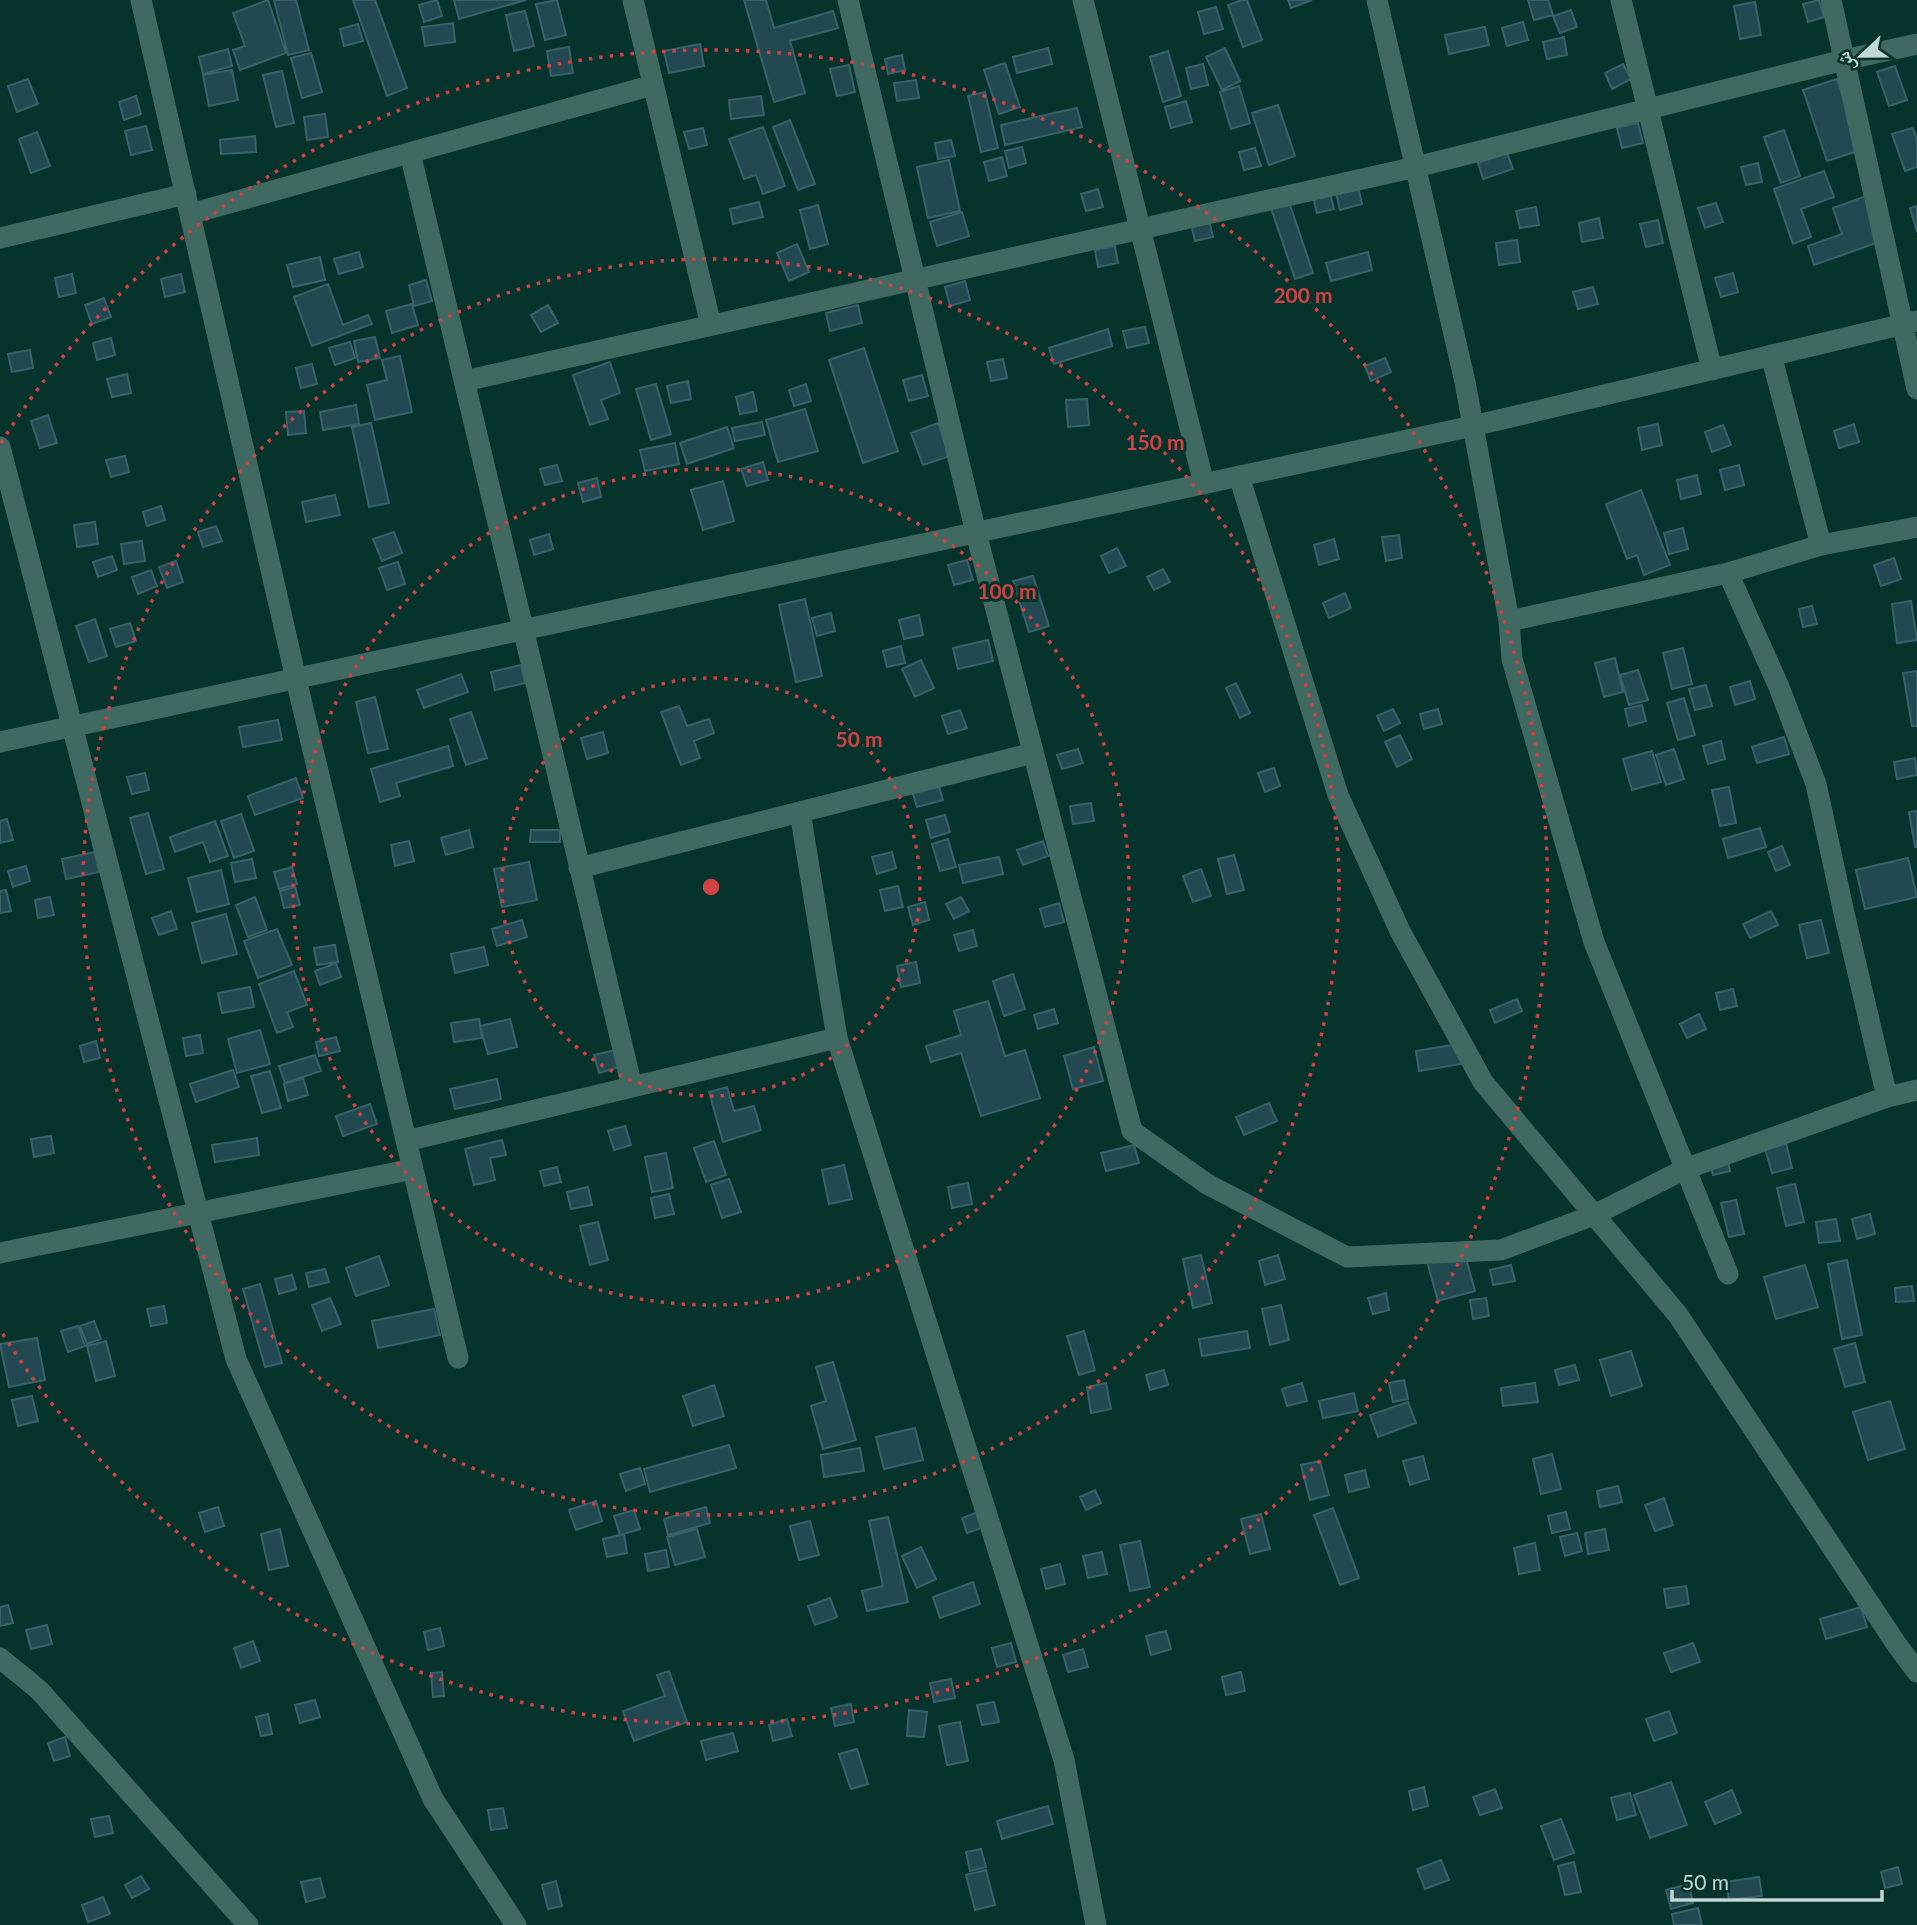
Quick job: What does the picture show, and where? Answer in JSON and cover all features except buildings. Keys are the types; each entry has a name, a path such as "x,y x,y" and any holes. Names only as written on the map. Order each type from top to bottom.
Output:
{"street":[{"path":"142,0 296,679 458,1358"},
{"path":"633,0 711,325"},
{"path":"848,0 976,533 1132,1131 1207,1184 1347,1257 1502,1250 1594,1215 1685,1168 1887,1097 1917,1090"},
{"path":"1083,0 1204,484"},
{"path":"1377,0 1465,382 1509,621 1512,659 1594,942 1728,1274"},
{"path":"1621,0 1712,370"},
{"path":"1830,0 1909,323 1917,388"},
{"path":"464,381 1416,167 1917,44"},
{"path":"0,237 188,204 410,153 653,85"},
{"path":"410,153 632,1087"},
{"path":"0,743 1473,426 1909,323"},
{"path":"1771,355 1821,545"},
{"path":"0,447 5,485 73,727 236,1359 433,1798 516,1925"},
{"path":"1239,476 1338,795 1400,931 1483,1082 1678,1315 1917,1672"},
{"path":"1509,621 1728,573 1821,545 1917,527"},
{"path":"1728,573 1779,687 1816,784 1843,913 1887,1097"},
{"path":"579,868 1033,752"},
{"path":"800,812 836,1038 1064,1760 1096,1925"},
{"path":"406,1141 836,1038"},
{"path":"0,1253 413,1169"},
{"path":"0,1658 39,1690 248,1925"}]}
